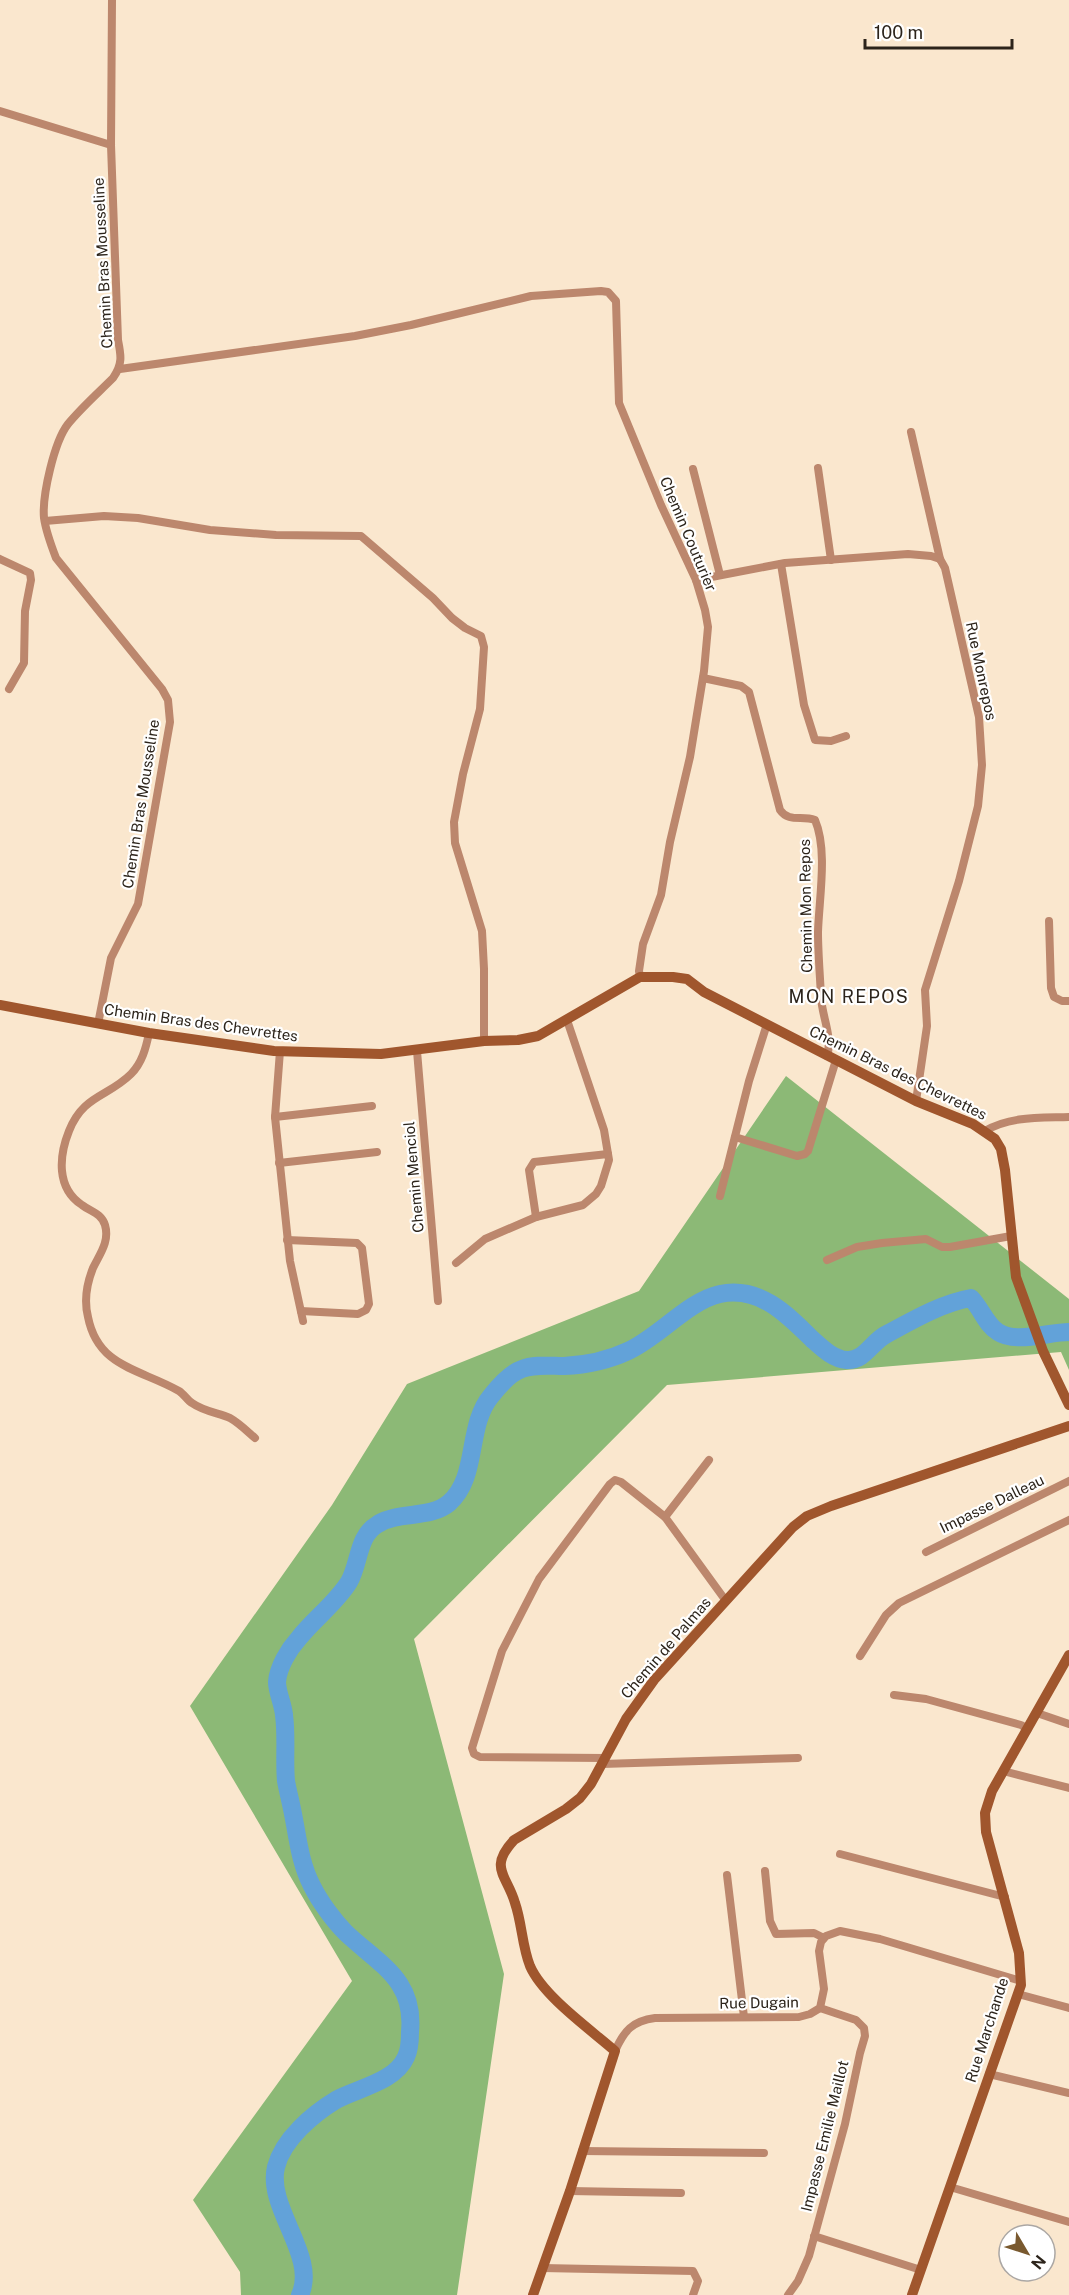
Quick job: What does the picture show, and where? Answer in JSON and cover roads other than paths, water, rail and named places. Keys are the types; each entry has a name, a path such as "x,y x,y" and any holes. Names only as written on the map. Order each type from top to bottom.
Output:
{"main road":[{"name":"Chemin Bras des Chevrettes","path":"0,1005 150,1033 280,1051 381,1054 538,1036 640,977 687,979 704,992 916,1101 973,1124 995,1140 1001,1149 1016,1277 1043,1351 1069,1405"},
{"name":"Chemin de Palmas","path":"615,2051 556,2000 537,1978 526,1954 514,1898 501,1873 500,1865 508,1847 514,1840 580,1798 639,1699 780,1541 807,1516 1069,1426"},
{"name":"Rue Marchande","path":"912,2295 1021,1982 1019,1953 984,1819 986,1806 1003,1771 1069,1655"},
{"path":"533,2295 570,2191 615,2051"}],"street":[{"name":"Chemin Bras Mousseline","path":"98,1024 111,958 138,904 170,722 168,700 155,679 56,558 45,521 50,469 56,446 67,425 113,378 120,369 122,360 118,340 111,144 112,0"},
{"path":"0,111 111,144"},
{"name":"Chemin Couturier","path":"120,369 355,336 411,326 531,296 608,292 616,301 619,403 656,495 696,580 708,627 703,678 690,757 670,842 662,895 642,950 640,977"},
{"name":"Rue Monrepos","path":"911,432 939,560 945,568 979,717 982,765 978,807 959,881 924,990 927,1026 916,1101"},
{"path":"818,468 831,560"},
{"path":"693,469 720,575"},
{"path":"45,521 104,516 138,518 210,530 276,535 361,536 433,598 452,618 481,636 484,647 480,709 463,774 454,831 455,843 482,931 484,1041"},
{"path":"696,580 781,564 920,554 939,560"},
{"path":"0,559 30,573 31,580 25,611 24,663 9,688"},
{"path":"781,564 804,705 815,740 831,741 846,736"},
{"name":"Chemin Mon Repos","path":"703,678 741,686 749,692 780,810 784,817 792,819 807,817 815,820 821,851 818,935 822,1016 830,1041 832,1058"},
{"path":"1049,921 1051,988 1054,997 1062,1001 1069,1001"},
{"path":"456,1263 485,1239 536,1217 574,1208 589,1201 606,1177 608,1154 604,1130 567,1020"},
{"path":"720,1196 749,1081 767,1024"},
{"path":"150,1033 144,1054 133,1072 119,1084 89,1101 80,1111 63,1144 61,1164 64,1184 81,1205 100,1216 106,1230 102,1251 88,1282 87,1315 100,1347 127,1369 180,1392 192,1403 233,1419 255,1438"},
{"path":"280,1051 275,1117 287,1240 303,1321"},
{"name":"Chemin Menciol","path":"417,1051 438,1301"},
{"path":"735,1137 797,1156 805,1154 808,1151 832,1058"},
{"path":"275,1117 372,1106"},
{"path":"985,1131 1014,1119 1069,1117"},
{"path":"279,1163 377,1152"},
{"path":"536,1217 529,1170 531,1164 608,1154"},
{"path":"827,1260 857,1247 882,1243 926,1239 942,1247 950,1247 1011,1236"},
{"path":"287,1240 357,1243 362,1248 369,1304 366,1310 358,1314 301,1311"},
{"path":"665,1517 709,1460"},
{"path":"726,1601 665,1517 621,1482 615,1480 539,1579 502,1651 472,1748 474,1754 480,1757 603,1761 798,1758"},
{"name":"Impasse Dalleau","path":"926,1552 1069,1481"},
{"path":"860,1656 886,1615 899,1603 1069,1520"},
{"path":"894,1695 926,1699 1021,1725 1028,1729"},
{"path":"1037,1713 1069,1724"},
{"path":"1003,1771 1069,1788"},
{"path":"840,1854 1005,1897"},
{"path":"765,1871 770,1921 776,1934 814,1933 824,1938 840,1931 880,1939 1021,1982"},
{"path":"727,1875 744,2017"},
{"name":"Rue Dugain","path":"615,2051 622,2035 631,2025 642,2019 799,2017 810,2014 820,2008 824,1989 819,1951 824,1938"},
{"path":"1018,1994 1069,2008"},
{"name":"Impasse Emilie Maillot","path":"788,2295 804,2269 814,2236 845,2124 860,2052 866,2037 864,2028 856,2020 820,2008"},
{"path":"989,2074 1069,2093"},
{"path":"582,2151 764,2153"},
{"path":"950,2187 1069,2222"},
{"path":"570,2191 681,2193"},
{"path":"814,2236 921,2270"},
{"path":"542,2268 693,2271 698,2281 693,2295"}],"waterway":[{"path":"300,2295 304,2280 302,2264 278,2199 275,2183 276,2167 280,2157 292,2137 318,2112 336,2100 394,2073 406,2057 410,2041 410,2014 401,1986 383,1965 337,1923 315,1892 305,1869 286,1781 285,1723 277,1686 279,1670 291,1647 349,1582 366,1535 386,1520 433,1511 449,1503 465,1480 483,1408 497,1389 513,1374 532,1366 580,1364 621,1354 640,1345 696,1304 720,1294 747,1294 771,1304 828,1352 837,1358 847,1360 859,1357 882,1337 917,1318 949,1304 971,1298 990,1325 1005,1335 1023,1337 1069,1332"}],"district":[{"name":"MON REPOS","path":"849,997"}]}
